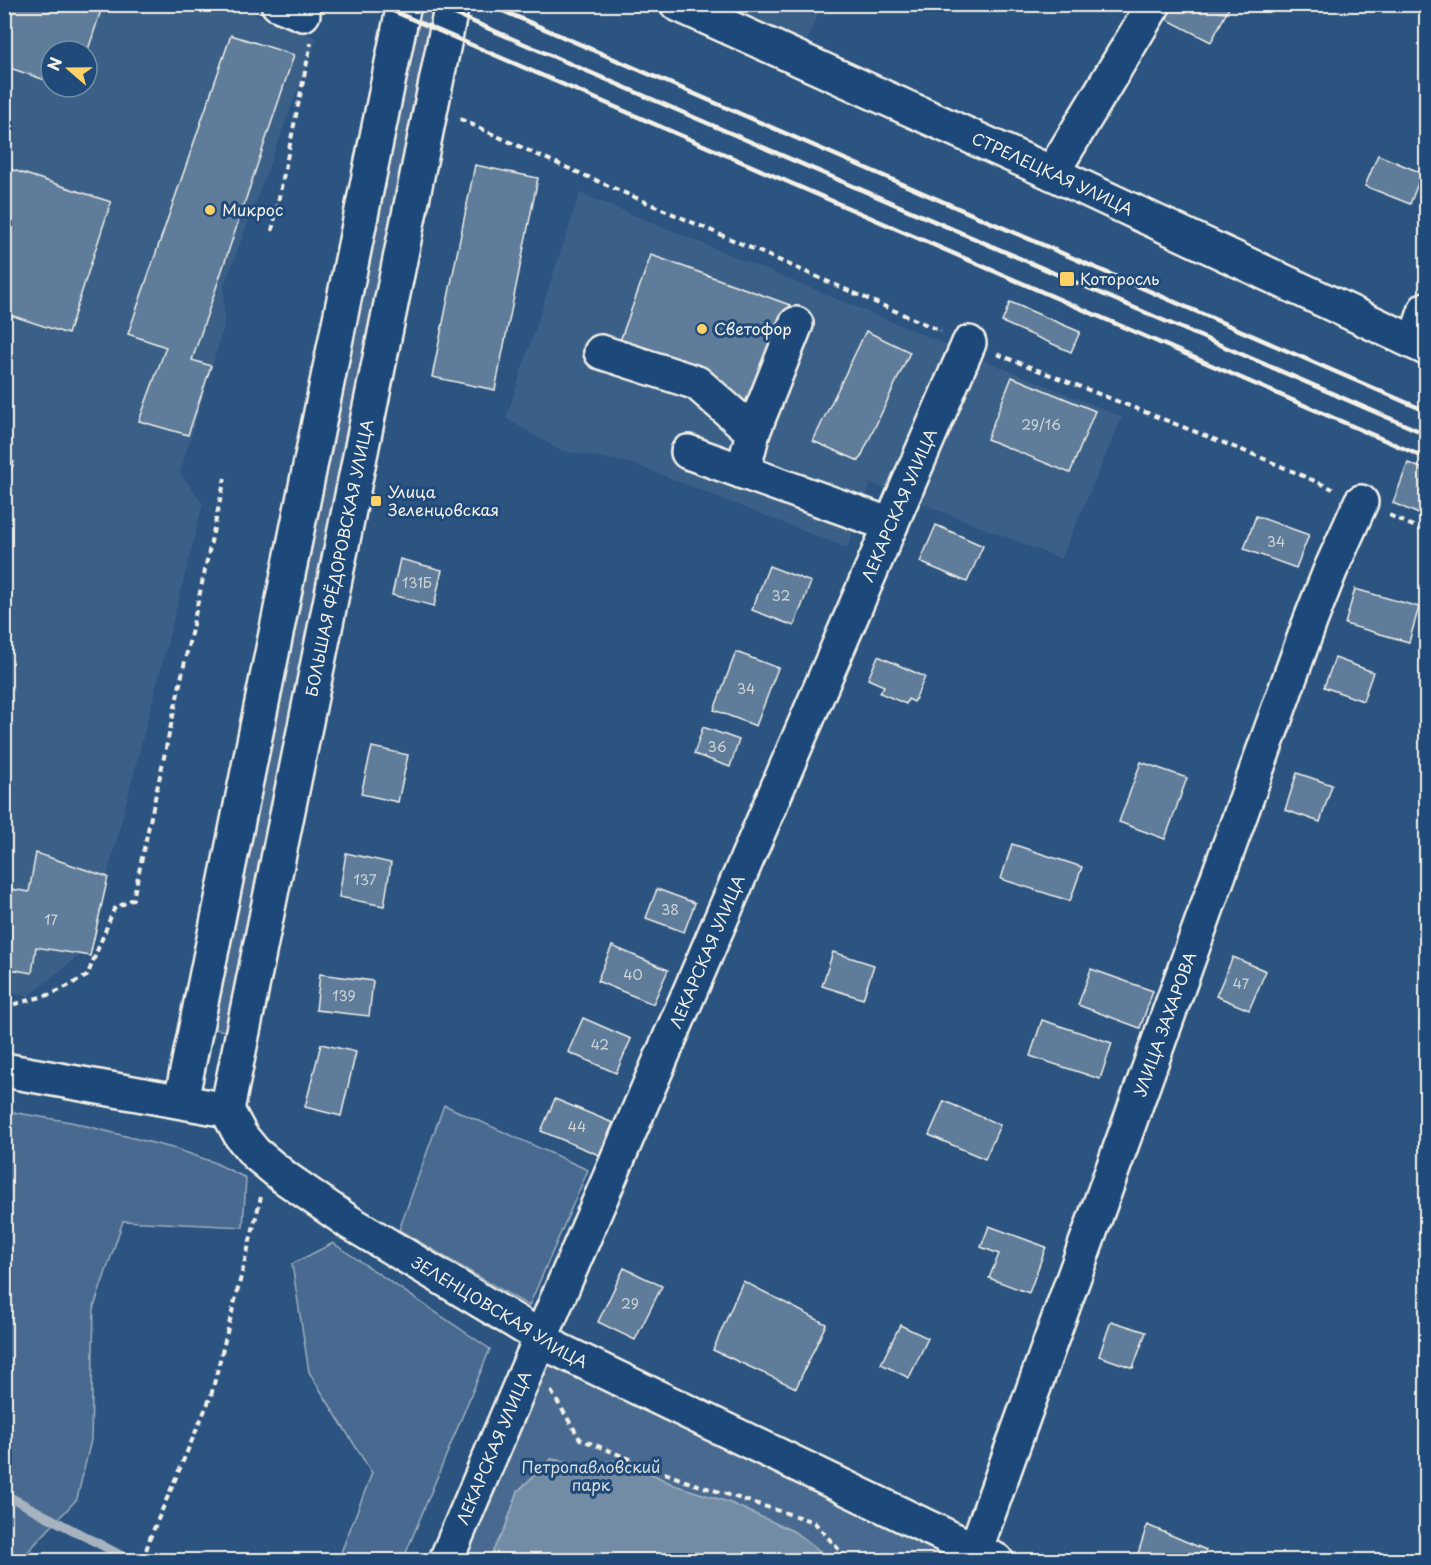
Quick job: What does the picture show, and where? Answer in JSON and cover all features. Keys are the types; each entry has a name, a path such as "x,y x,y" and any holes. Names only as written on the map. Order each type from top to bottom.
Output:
{"street":[{"path":"181,1101 404,4"},
{"name":"БОЛЬШАЯ ФЁДОРОВСКАЯ УЛИЦА","path":"227,1110 452,4"},
{"name":"СТРЕЛЕЦКАЯ УЛИЦА","path":"677,4 1052,173 1421,344"},
{"path":"1052,173 1154,4"},
{"path":"1421,344 1426,309"},
{"path":"743,472 753,432 796,324"},
{"name":"ЛЕКАРСКАЯ УЛИЦА","path":"446,1560 969,344"},
{"path":"601,352 697,383 753,432"},
{"path":"688,452 891,525"},
{"name":"УЛИЦА ЗАХАРОВА","path":"986,1556 1311,619 1361,501"},
{"path":"9,1071 227,1110"},
{"name":"ЗЕЛЕНЦОВСКАЯ УЛИЦА","path":"227,1110 241,1136 255,1153 284,1177 536,1348 557,1348 986,1556"}],"path":[{"path":"272,231 298,19"},
{"path":"459,119 538,155"},
{"path":"4,1007 52,994 87,976 114,909 133,899 225,478"},
{"path":"143,1560 150,1538 211,1396 269,1164"},
{"path":"536,1348 580,1439 685,1481 814,1522 848,1560"}],"shaded area":[{"path":"4,5 229,5 317,38 224,286 224,326 180,473 203,504 89,947 29,996 4,992"},
{"path":"673,5 822,5 799,60"},
{"path":"580,193 1122,417 1061,559 871,483 847,548 634,464 559,450 506,418"},
{"path":"551,1459 584,1464 624,1460 674,1485 728,1502 793,1531 832,1560 488,1560 505,1528 518,1491"}],"green space":[{"path":"422,5 434,5 225,1031 214,1029"},
{"path":"444,1105 588,1170 529,1306 399,1230"},
{"path":"5,1111 71,1122 176,1149 213,1162 246,1178 243,1227 123,1221 94,1307 91,1440 77,1499 20,1560 4,1560"},
{"path":"333,1243 490,1349 403,1560 338,1560 372,1473 309,1372 292,1264"},
{"name":"Петропавловский парк","path":"547,1364 569,1373 983,1560 463,1560"}],"building":[{"path":"12,4 103,4 92,39 39,39 39,78 4,66 4,27"},
{"path":"1173,4 1231,4 1211,42 1166,19"},
{"path":"231,35 294,55 192,360 211,366 188,435 139,421 166,347 128,334"},
{"path":"1378,155 1422,173 1410,204 1365,186"},
{"path":"475,165 538,178 495,390 432,377"},
{"path":"4,167 111,202 68,334 4,313"},
{"name":"Светофор","path":"651,255 790,305 748,413 620,341"},
{"path":"1010,302 1080,332 1071,352 1002,322"},
{"path":"866,331 910,352 859,461 813,441"},
{"path":"1012,377 1095,411 1070,473 987,439"},
{"path":"4,459 14,462 4,489"},
{"path":"1408,463 1426,470 1426,517 1393,503"},
{"path":"1256,516 1309,535 1296,568 1244,549"},
{"path":"936,525 983,546 967,582 920,562"},
{"path":"400,559 442,570 434,606 392,595"},
{"path":"769,566 811,582 794,626 752,610"},
{"path":"1355,589 1419,607 1409,642 1345,624"},
{"path":"736,652 778,668 756,726 714,710"},
{"path":"878,656 925,677 914,702 908,699 906,704 880,693 884,686 868,679"},
{"path":"1335,658 1373,672 1363,701 1324,687"},
{"path":"703,727 739,740 730,767 694,754"},
{"path":"372,747 408,755 398,802 361,794"},
{"path":"1141,762 1187,778 1165,839 1119,822"},
{"path":"1297,773 1332,785 1320,822 1285,810"},
{"path":"1426,773 1426,793 1419,790"},
{"path":"1012,844 1082,867 1070,901 1001,879"},
{"path":"36,853 108,877 90,956 36,947 32,973 4,968 4,888 29,892"},
{"path":"346,853 391,863 384,906 339,897"},
{"path":"657,889 695,903 684,932 646,918"},
{"path":"612,946 668,970 653,1004 597,981"},
{"path":"833,952 874,965 863,999 822,986"},
{"path":"1233,957 1266,971 1249,1010 1216,996"},
{"path":"1091,969 1153,991 1140,1028 1078,1005"},
{"path":"320,974 373,981 369,1016 316,1010"},
{"path":"583,1018 631,1039 616,1073 568,1052"},
{"path":"1042,1020 1112,1043 1100,1079 1030,1056"},
{"path":"321,1044 356,1052 341,1116 305,1107"},
{"path":"555,1099 613,1123 599,1155 541,1131"},
{"path":"944,1101 1000,1125 985,1159 929,1135"},
{"path":"989,1226 1046,1247 1029,1293 989,1278 999,1254 981,1247"},
{"path":"624,1268 662,1286 635,1340 598,1322"},
{"path":"743,1281 826,1324 796,1388 713,1350"},
{"path":"1111,1321 1146,1332 1133,1368 1099,1356"},
{"path":"900,1325 928,1338 909,1378 881,1364"},
{"path":"1426,1516 1426,1530 1422,1528"},
{"path":"1147,1525 1206,1550 1202,1560 1136,1560"}],"waterway":[{"path":"4,1494 128,1559"}],"railway":[{"path":"377,4 1426,458"},
{"path":"432,4 1426,434"},
{"path":"487,4 1426,411"}],"place":[{"name":"Микрос","path":"210,210"},
{"name":"Которосль","path":"1067,279"},
{"name":"Светофор","path":"702,329"},
{"name":"Улица Зеленцовская","path":"376,501"}]}
